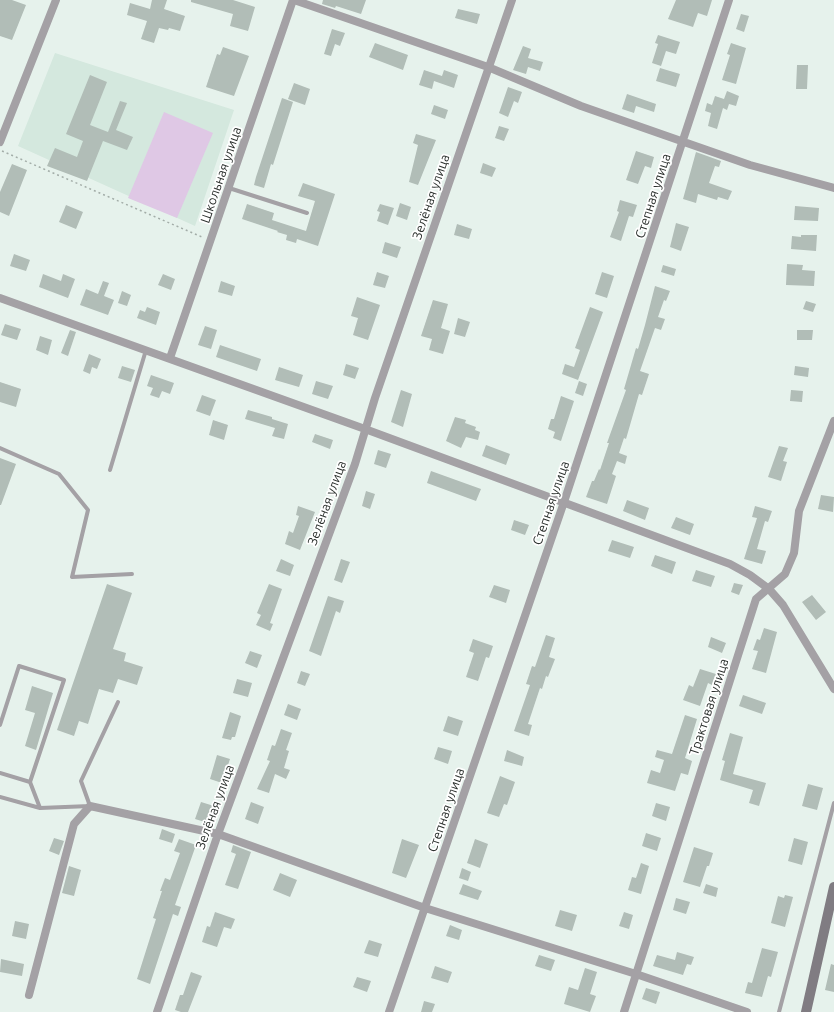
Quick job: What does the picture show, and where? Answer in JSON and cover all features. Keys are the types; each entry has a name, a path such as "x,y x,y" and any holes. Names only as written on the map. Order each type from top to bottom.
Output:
{"main road":[{"path":"806,1012 834,888"}],"street":[{"path":"0,142 56,0"},
{"path":"294,0 488,67 581,106 750,165 834,188"},
{"name":"Школьная улица","path":"170,358 294,0"},
{"name":"Зелёная улица","path":"157,1012 218,834 355,464 365,429 512,0"},
{"name":"Степная улица","path":"389,1012 564,502 684,142 729,0"},
{"path":"0,298 365,429 730,564 750,575 769,589 793,620 834,689"},
{"name":"Трактовая улица","path":"624,1012 756,598 769,589 785,574 794,553 799,511 834,421"},
{"path":"29,995 74,824 90,806 218,834 425,908 636,974 747,1012"}],"lane":[{"path":"229,188 307,213"},
{"path":"110,470 146,350"},
{"path":"0,448 59,474 88,510 72,577 132,574"},
{"path":"0,725 19,666 64,680 30,782 40,808"},
{"path":"0,797 40,808 90,806 81,781 118,702"},
{"path":"0,773 30,782"},
{"path":"779,1012 834,803"}],"path":[{"path":"0,150 211,241"}],"shaded area":[{"path":"55,53 234,110 195,226 18,146"},
{"path":"164,112 213,133 177,218 128,198"}],"building":[{"path":"0,0 12,0 26,5 12,40 0,36"},
{"path":"152,0 167,0 164,9 185,16 180,31 169,28 168,30 159,28 154,43 141,39 147,21 127,15 130,3 150,9"},
{"path":"191,0 233,0 255,7 248,31 230,26 233,14 191,2"},
{"path":"323,0 366,0 361,14 336,6 335,8 322,4"},
{"path":"676,0 712,0 707,16 698,13 693,27 668,19"},
{"path":"458,9 480,14 477,24 455,18"},
{"path":"741,14 749,16 744,32 736,29"},
{"path":"332,29 345,33 340,46 335,44 331,56 324,54"},
{"path":"658,35 680,42 676,54 666,51 661,66 652,63 658,44 655,43"},
{"path":"375,43 408,55 403,70 369,57"},
{"path":"731,43 746,48 736,84 722,80 730,55 727,54"},
{"path":"523,46 531,49 528,58 543,62 540,71 528,67 526,74 513,70"},
{"path":"223,47 249,56 234,96 206,87 217,54 220,55"},
{"path":"797,65 808,65 807,89 796,89"},
{"path":"660,68 680,74 676,87 656,81"},
{"path":"424,70 442,76 444,70 458,75 454,88 434,81 432,89 419,85"},
{"path":"90,75 107,82 90,125 108,132 120,101 127,103 116,130 133,137 127,150 103,141 87,181 47,166 55,148 77,157 83,141 66,134"},
{"path":"294,83 310,89 305,105 288,99"},
{"path":"508,87 522,92 518,103 514,101 508,117 499,113"},
{"path":"727,91 739,96 736,106 729,104 727,110 723,108 717,129 708,126 711,113 705,111 707,103 712,105 715,96 724,99"},
{"path":"627,94 656,104 654,112 636,106 634,113 622,109"},
{"path":"282,98 293,102 264,188 254,185"},
{"path":"434,105 448,110 445,119 431,114"},
{"path":"499,126 509,129 504,141 495,138"},
{"path":"416,134 436,140 418,185 409,182 418,145 413,143"},
{"path":"636,151 654,157 651,168 645,166 638,184 626,180"},
{"path":"696,152 721,161 719,167 715,166 709,183 732,191 728,200 718,197 717,200 698,194 696,203 683,199"},
{"path":"483,163 496,168 492,177 480,173"},
{"path":"12,164 27,170 9,216 0,212 0,192"},
{"path":"303,183 335,194 318,246 297,239 296,243 286,240 287,235 242,219 247,204 274,213 272,220 306,231 315,201 298,196"},
{"path":"620,200 637,205 633,217 629,216 621,241 610,237 619,212 617,211"},
{"path":"400,203 411,207 407,220 396,216"},
{"path":"380,204 394,208 388,225 377,221 380,212 377,211"},
{"path":"66,205 83,212 76,229 59,222"},
{"path":"795,206 819,208 818,221 794,220"},
{"path":"676,223 689,227 681,251 670,247"},
{"path":"457,224 472,229 469,239 454,235"},
{"path":"801,235 817,235 816,251 791,249 792,236 801,237"},
{"path":"385,242 401,247 397,258 382,253"},
{"path":"14,254 30,260 26,271 10,266"},
{"path":"787,264 803,265 802,270 815,271 814,286 786,285"},
{"path":"663,265 676,269 674,276 661,272"},
{"path":"377,272 389,276 385,288 373,285"},
{"path":"602,272 614,276 607,298 595,294"},
{"path":"43,274 61,281 63,274 75,279 68,298 39,287"},
{"path":"163,274 175,279 171,290 158,285"},
{"path":"103,281 109,283 104,296 114,300 108,315 80,305 86,289 98,294"},
{"path":"221,281 235,286 232,296 218,292"},
{"path":"655,286 670,291 666,301 664,300 658,317 665,319 661,330 655,328 640,371 649,374 642,395 639,394 626,439 624,438 619,453 627,456 625,464 617,461 612,474 616,476 607,504 586,497 592,481 594,481 599,469 600,470 609,443 607,443 626,390 624,389 636,348 638,349"},
{"path":"122,291 131,295 127,306 118,303"},
{"path":"357,297 380,305 368,340 353,335 358,318 351,316"},
{"path":"433,300 448,304 441,328 450,331 443,354 429,350 432,339 421,336"},
{"path":"806,301 816,304 813,312 803,309"},
{"path":"147,307 160,312 156,325 137,318 140,310 145,312"},
{"path":"590,307 603,312 578,380 562,374 565,364 574,367 580,350 575,348"},
{"path":"458,318 470,322 465,337 454,334"},
{"path":"5,324 21,329 17,340 1,335"},
{"path":"205,326 217,330 211,349 198,345"},
{"path":"70,330 76,332 68,356 61,353"},
{"path":"797,330 813,330 812,340 797,340"},
{"path":"40,336 52,340 48,355 36,350"},
{"path":"220,345 261,359 257,371 216,357"},
{"path":"89,354 101,359 97,369 92,367 90,374 83,371"},
{"path":"346,364 359,368 355,379 343,375"},
{"path":"122,366 135,370 131,382 118,378"},
{"path":"795,366 809,368 808,377 794,375"},
{"path":"279,367 303,375 299,387 275,380"},
{"path":"151,375 174,383 170,394 162,391 159,398 150,395 153,388 147,386"},
{"path":"316,381 333,386 328,399 312,394"},
{"path":"579,381 587,384 583,396 575,393"},
{"path":"0,382 21,389 16,407 0,402"},
{"path":"401,390 412,394 403,427 391,422"},
{"path":"791,390 803,391 802,402 790,401"},
{"path":"202,395 216,400 210,416 196,411"},
{"path":"561,396 574,401 561,441 553,438 555,432 548,429 551,419 554,419"},
{"path":"248,410 272,417 272,419 288,424 284,439 272,436 275,428 245,419"},
{"path":"455,417 466,420 465,423 476,427 475,430 480,432 478,440 466,437 461,448 446,441"},
{"path":"213,420 228,425 224,440 209,435"},
{"path":"315,434 333,440 330,449 312,442"},
{"path":"486,445 510,454 506,465 482,456"},
{"path":"779,446 788,448 783,461 787,462 781,481 768,477"},
{"path":"378,450 391,454 386,468 374,464"},
{"path":"0,458 16,464 1,505 0,505"},
{"path":"431,471 481,489 476,501 427,483"},
{"path":"366,491 375,494 370,509 362,506"},
{"path":"821,495 834,497 833,512 818,509"},
{"path":"627,500 649,508 645,520 623,511"},
{"path":"298,506 315,512 300,550 285,544 289,531 293,533 299,516 296,515"},
{"path":"755,506 772,511 768,522 765,521 757,549 766,551 762,564 744,559 757,518 752,517"},
{"path":"676,517 694,524 690,535 671,528"},
{"path":"514,520 529,525 525,535 511,530"},
{"path":"612,540 634,547 630,558 608,551"},
{"path":"655,555 676,562 672,574 651,566"},
{"path":"281,559 294,565 290,576 276,571"},
{"path":"341,559 350,562 342,583 334,580"},
{"path":"696,570 715,576 711,587 692,581"},
{"path":"734,583 743,585 739,595 731,592"},
{"path":"107,584 132,593 113,649 126,653 124,661 143,667 137,685 118,679 113,693 99,689 88,724 79,721 74,736 57,730"},
{"path":"269,584 282,589 270,623 273,624 270,631 256,625 261,615 257,613"},
{"path":"494,585 510,590 506,603 489,597"},
{"path":"812,595 826,612 816,620 802,602"},
{"path":"328,596 344,601 340,613 336,611 321,656 309,651"},
{"path":"764,628 777,632 766,673 752,669 758,651 753,650 757,639 760,640"},
{"path":"546,635 555,638 549,657 555,659 548,677 546,676 542,689 540,688 528,724 532,725 529,736 514,731 530,685 526,684 532,666 535,667"},
{"path":"711,637 726,643 722,653 708,647"},
{"path":"473,639 493,646 489,658 486,657 478,681 466,677 474,653 469,651"},
{"path":"250,651 262,655 257,668 245,663"},
{"path":"700,669 716,674 712,685 708,683 700,706 683,700 689,685 693,687"},
{"path":"301,671 310,674 305,686 297,683"},
{"path":"237,679 252,683 248,697 233,693"},
{"path":"32,686 53,693 36,750 25,746 35,713 25,710"},
{"path":"743,695 766,703 762,714 739,706"},
{"path":"288,704 301,709 297,720 284,715"},
{"path":"230,712 241,716 235,737 232,737 231,740 222,738"},
{"path":"685,715 697,719 685,758 692,761 688,775 681,773 675,791 647,783 651,770 660,773 664,760 655,757 657,750 672,754"},
{"path":"448,716 463,721 458,736 443,731"},
{"path":"281,729 292,733 286,750 289,751 284,768 290,770 286,779 275,774 269,793 257,789 270,761 267,760 272,745 275,746"},
{"path":"730,733 743,737 733,774 766,783 759,806 749,803 753,790 720,780 725,761 722,760"},
{"path":"438,747 452,751 448,764 434,759"},
{"path":"507,750 524,757 522,766 504,761"},
{"path":"217,755 230,759 222,783 210,779"},
{"path":"500,776 515,782 507,805 504,804 499,817 487,813"},
{"path":"808,784 823,788 817,810 802,806"},
{"path":"201,802 214,806 208,823 195,819"},
{"path":"251,802 264,807 258,824 245,819"},
{"path":"656,803 670,807 666,821 652,816"},
{"path":"162,829 175,834 172,843 159,839"},
{"path":"646,833 661,838 657,851 642,846"},
{"path":"54,838 64,841 59,855 49,851"},
{"path":"794,838 808,842 802,865 788,861"},
{"path":"179,839 196,845 175,905 181,907 178,916 173,914 150,984 137,979 156,919 153,918 162,891 160,891 165,878 170,880 180,853 174,851"},
{"path":"402,839 419,845 406,878 392,873"},
{"path":"475,839 488,844 480,868 467,863"},
{"path":"233,845 251,852 238,889 225,885 236,854 231,852"},
{"path":"694,847 713,853 700,887 683,882"},
{"path":"641,863 649,866 641,894 628,890 632,877 636,878"},
{"path":"69,866 81,870 74,896 62,893"},
{"path":"462,868 471,872 468,881 459,878"},
{"path":"280,873 297,880 290,897 273,890"},
{"path":"463,884 482,891 478,900 459,894"},
{"path":"706,884 718,888 716,897 703,893"},
{"path":"785,895 793,897 785,927 771,923 778,896 784,898"},
{"path":"676,898 690,902 686,914 673,910"},
{"path":"560,910 577,915 572,931 555,926"},
{"path":"215,912 235,919 231,929 224,927 217,947 202,942 207,926 210,927"},
{"path":"624,912 633,915 629,929 619,926"},
{"path":"15,921 29,924 26,939 12,936"},
{"path":"450,925 462,930 459,940 446,936"},
{"path":"369,940 382,944 378,957 364,953"},
{"path":"762,948 778,952 771,977 768,976 762,997 745,993 748,982 752,983"},
{"path":"677,952 694,957 691,965 687,964 683,975 653,966 657,955 675,960"},
{"path":"539,955 555,960 551,971 535,966"},
{"path":"1,959 24,964 22,976 0,972"},
{"path":"831,964 834,965 834,992 825,990"},
{"path":"435,966 452,972 448,983 431,978"},
{"path":"585,968 597,972 590,994 596,996 590,1012 564,1004 569,987 578,990"},
{"path":"191,972 202,976 188,1012 175,1010 180,995 183,995"},
{"path":"357,977 371,981 367,992 353,987"},
{"path":"646,988 660,992 656,1004 642,999"},
{"path":"424,1001 435,1004 432,1012 421,1012"}]}
